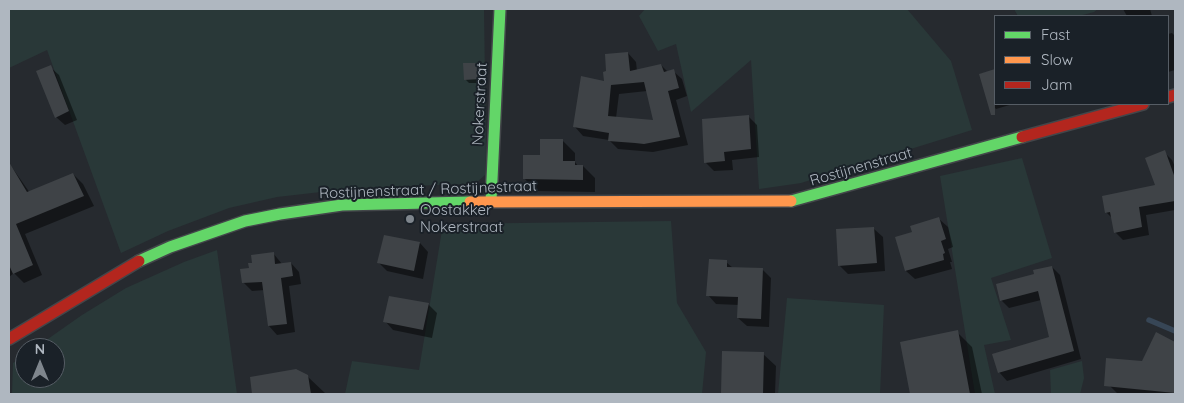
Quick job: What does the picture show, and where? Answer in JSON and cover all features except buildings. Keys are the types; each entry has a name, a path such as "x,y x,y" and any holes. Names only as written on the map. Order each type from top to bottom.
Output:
{"street":[{"name":"Nokerstraat","path":"491,201 500,9"},
{"name":"Rostijnenstraat","path":"579,201 792,201 1139,105"},
{"name":"Rostijnenstraat / Rostijnestraat","path":"9,339 130,265 170,247 245,221 342,205 579,201"}],"shaded area":[{"path":"9,9 484,9 485,175 477,182 465,184 356,188 277,197 229,208 168,231 121,253 47,50 9,68"},
{"path":"645,9 907,9 951,61 972,130 801,183 759,189 751,60 691,112 676,44 658,51 639,16"},
{"path":"1014,9 1098,9 1083,15 1017,15"},
{"path":"1022,158 1052,258 991,278 1011,340 984,345 995,394 975,394 940,176"},
{"path":"671,221 677,303 706,352 702,394 345,394 352,361 419,370 443,224"},
{"path":"217,250 237,394 12,394 13,363 15,362 15,388 65,388 65,338 49,338 126,288 184,262"},
{"path":"787,298 884,305 880,394 778,394"},
{"path":"1082,361 1084,378 1080,394 1051,394 1050,370"}],"waterway":[{"path":"1149,320 1175,331"}],"traffic: fast":[{"path":"491,201 500,9"},
{"path":"791,201 1022,137"},
{"path":"139,261 170,247 245,221 280,214 342,205 470,202"}],"traffic: slow":[{"path":"470,202 791,201"}],"traffic: jam":[{"path":"1169,97 1175,95"},
{"path":"1022,137 1139,105"},
{"path":"9,339 139,261"}],"place":[{"name":"Oostakker Nokerstraat","path":"410,219"}]}
